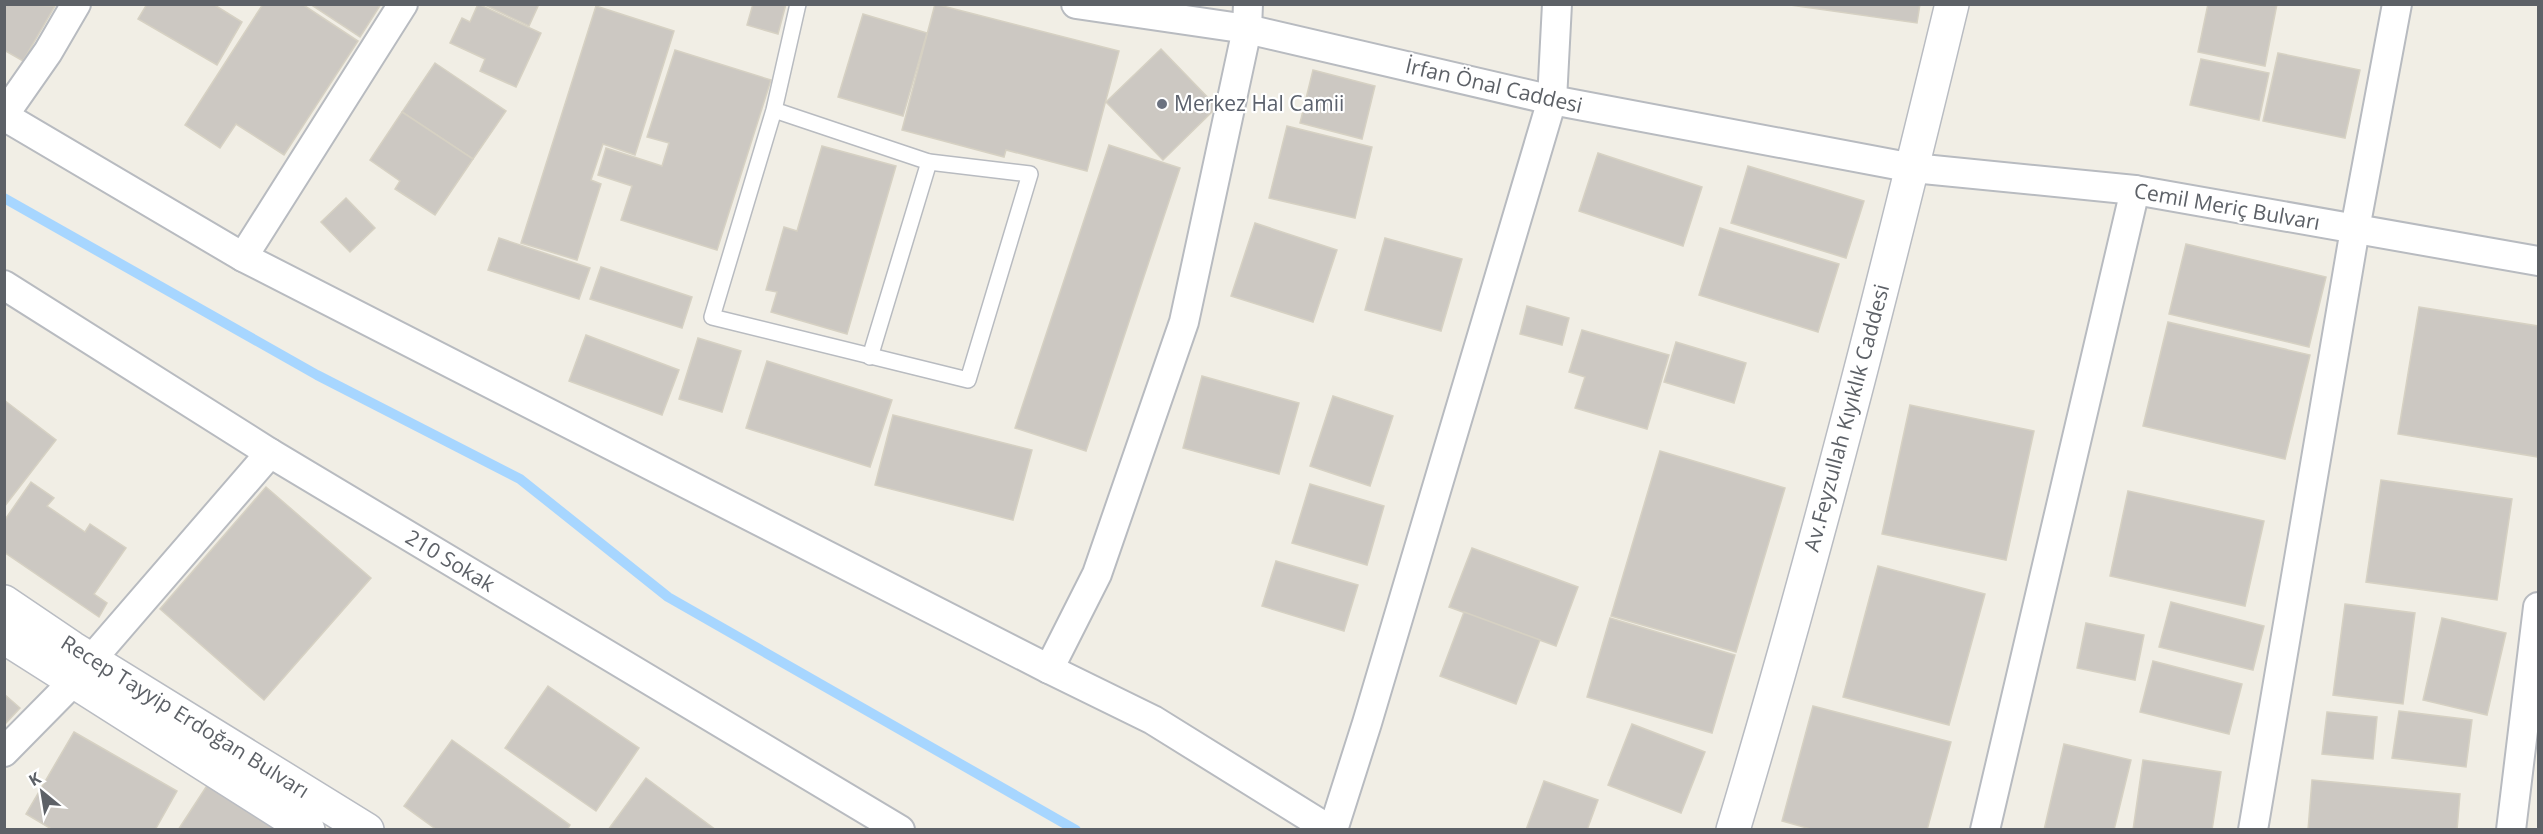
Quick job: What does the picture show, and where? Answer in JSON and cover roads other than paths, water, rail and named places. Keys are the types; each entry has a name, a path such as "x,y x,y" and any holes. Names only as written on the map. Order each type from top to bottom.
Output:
{"street":[{"path":"76,4 48,52 4,115 243,257 1048,669 1153,720 1331,830 1370,711 1552,100 1557,4"},
{"path":"243,257 403,4"},
{"name":"İrfan Önal Caddesi","path":"1076,4 1248,17 1552,100 1913,168"},
{"name":"Av.Feyzullah Kıyıklık Caddesi","path":"1733,830 1778,680 1913,168 1952,4"},
{"path":"2253,830 2355,229 2397,4"},
{"path":"1048,669 1097,574 1184,322 1248,17"},
{"name":"Cemil Meriç Bulvarı","path":"1913,168 2135,190 2538,261"},
{"path":"1985,830 2135,190"},
{"name":"210 Sokak","path":"4,285 270,453 900,830"},
{"path":"4,752 82,670 270,453"},
{"name":"Recep Tayyip Erdoğan Bulvarı","path":"4,602 82,670 308,830"},
{"path":"2511,830 2538,607"},
{"name":"Recep Tayyip Erdoğan Bulvarı","path":"4,638 82,670 367,830"}],"lane":[{"path":"774,110 929,162 1030,174 968,380 712,317 774,110 798,4"},
{"path":"870,357 929,162"}],"waterway":[{"path":"4,198 317,375 520,479 668,597 1076,830"}],"place":[{"name":"Merkez Hal Camii","path":"1162,104"}]}
